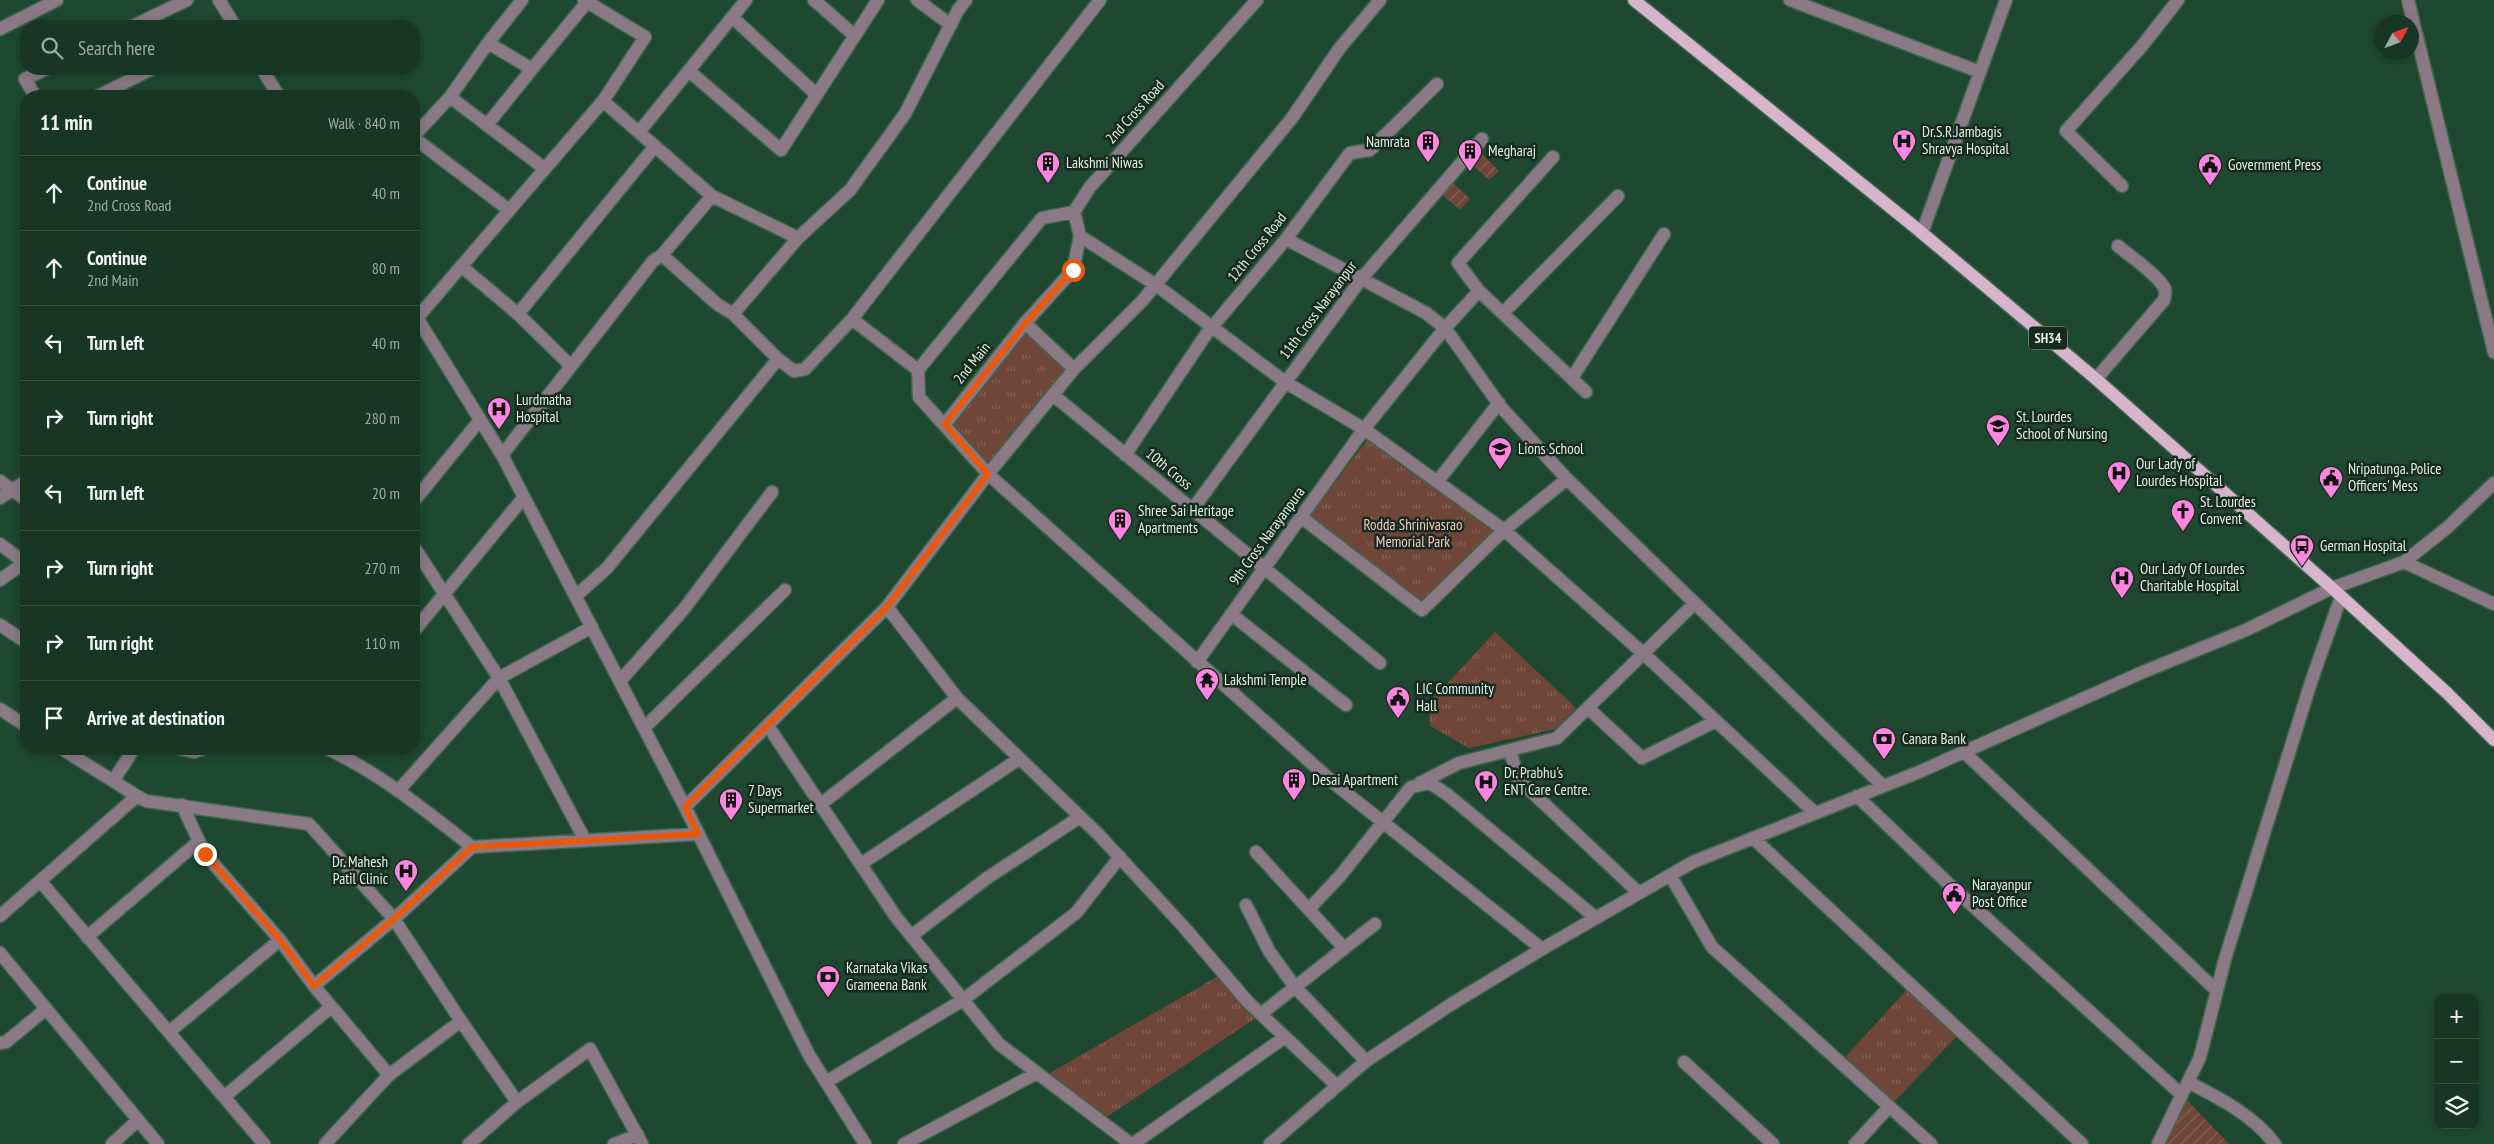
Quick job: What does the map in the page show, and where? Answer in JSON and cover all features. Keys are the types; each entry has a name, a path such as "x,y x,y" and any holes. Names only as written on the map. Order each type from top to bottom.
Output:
{"main road":[{"name":"SH34","path":"1634,0 1922,233 2096,379 2336,592 2447,693 2494,740"}],"street":[{"path":"0,29 36,5 57,0"},
{"path":"145,20 187,0"},
{"path":"219,0 231,20"},
{"path":"420,130 450,97 488,42 522,0"},
{"path":"639,132 746,0"},
{"path":"814,0 855,36"},
{"path":"689,71 781,150 878,0"},
{"path":"917,0 951,25"},
{"path":"733,314 798,238 850,190 905,114 966,0"},
{"path":"662,255 717,304 733,314 778,360 794,371 805,369 852,319 1100,0"},
{"name":"2nd Cross Road","path":"1074,212 1090,187 1257,0"},
{"path":"685,807 887,607 988,474 1074,369 1156,285 1292,118 1339,49 1380,0"},
{"path":"1790,0 1980,72"},
{"path":"1922,233 2006,0"},
{"path":"2122,186 2066,131 2142,46 2178,0"},
{"path":"2408,0 2494,352"},
{"path":"420,311 462,266 603,100 645,37 586,1 487,125"},
{"path":"732,17 817,95"},
{"path":"488,42 532,69"},
{"path":"31,90 25,79 33,75"},
{"path":"110,90 140,75"},
{"path":"266,75 275,90"},
{"name":"12th Cross Road","path":"1125,455 1211,328 1286,239 1350,153 1370,150 1437,84"},
{"path":"450,97 545,169"},
{"path":"603,100 712,196 798,238"},
{"name":"11th Cross Narayanpur","path":"1192,510 1362,278 1482,139"},
{"path":"420,142 509,210"},
{"path":"518,314 655,146"},
{"path":"1554,157 1458,263 1479,291 1586,392"},
{"path":"502,455 653,261 662,255 712,196"},
{"path":"1502,313 1618,196"},
{"path":"1074,369 1025,324 1073,270 1080,236 1074,212 1042,218 918,370 919,397 988,474 1197,662 1383,823 1542,949"},
{"path":"1572,378 1664,234"},
{"path":"1080,236 1156,285 1285,382 1364,429 1504,530 1644,654 1815,813"},
{"path":"1286,239 1426,313 1445,328 1499,403 1566,479 1883,786"},
{"path":"2096,379 2164,300 2166,294 2158,280 2118,246"},
{"path":"462,266 518,314 571,366"},
{"name":"9th Cross Narayanpura","path":"1197,662 1364,429 1445,328 1479,291"},
{"path":"852,319 918,370"},
{"path":"420,324 502,455 685,807 809,1056 865,1144"},
{"name":"2nd Main","path":"945,424 1025,324"},
{"path":"576,596 607,568 778,360"},
{"name":"10th Cross","path":"1053,395 1380,663"},
{"path":"1437,482 1499,403"},
{"path":"420,494 480,420"},
{"path":"1301,517 1422,610 1504,530 1566,479"},
{"path":"0,481 20,496"},
{"path":"1270,1144 1366,1061 1450,1005 1542,949 1693,862 1964,752 2120,682 2404,562 2448,527 2494,483"},
{"path":"0,498 20,486"},
{"path":"620,681 684,609 772,492"},
{"path":"420,623 524,498"},
{"path":"0,544 20,560"},
{"path":"420,556 499,678 585,840"},
{"path":"2404,562 2494,604"},
{"path":"0,580 20,567"},
{"path":"644,728 785,590"},
{"path":"2158,1144 2200,1057 2217,991 2311,682 2336,592"},
{"path":"1309,909 1340,876 1411,787 1459,763 1557,738 1696,603"},
{"path":"887,607 956,698 1120,857 1260,1014 1337,1086"},
{"path":"1231,614 1346,705"},
{"path":"0,625 20,638"},
{"path":"398,791 499,678 592,627"},
{"path":"821,804 956,698"},
{"path":"1588,708 1642,758 1716,721"},
{"path":"0,709 20,722"},
{"path":"768,726 911,936 999,1044 1132,1144 1285,1037"},
{"path":"1510,750 1518,779 1638,893"},
{"path":"1964,752 2217,991"},
{"path":"72,755 146,801 309,824 394,919 517,1102"},
{"path":"113,781 130,755"},
{"path":"341,755 398,791 472,847"},
{"path":"861,864 1019,760"},
{"path":"1411,787 1430,783 1448,795 1596,918"},
{"path":"0,916 41,882 136,796"},
{"path":"1857,796 1953,888 2182,1095"},
{"path":"182,805 205,854 280,940 314,986 389,1075"},
{"path":"911,936 988,878 1080,817"},
{"path":"314,986 394,919 472,847 698,834"},
{"path":"1753,838 2082,1144"},
{"path":"87,936 198,842"},
{"path":"1256,852 1344,948"},
{"path":"826,1082 963,1000 1076,913 1120,857"},
{"path":"1670,875 1712,947 1931,1144"},
{"path":"41,882 264,1144"},
{"path":"1246,905 1269,950 1295,987 1366,1061"},
{"path":"1260,1014 1375,924"},
{"path":"169,1032 280,940"},
{"path":"0,953 158,1144"},
{"path":"224,1097 332,1007"},
{"path":"0,1043 6,1042 46,1009"},
{"path":"325,1144 389,1075 462,1021"},
{"path":"469,1144 517,1102 590,1049 640,1139 614,1144"},
{"path":"1684,1062 1773,1144"},
{"path":"904,1144 1037,1073"},
{"path":"2188,1082 2221,1099 2265,1131 2275,1144"},
{"path":"1855,1144 1889,1107"},
{"path":"112,1144 138,1120"}],"green space":[{"path":"1478,150 1499,171 1489,180 1468,161"},
{"path":"1451,181 1470,199 1460,210 1440,193"},
{"path":"1025,323 1074,369 988,474 945,424"},
{"name":"Rodda Shrinivasrao Memorial Park","path":"1367,440 1495,530 1421,602 1310,516"},
{"path":"1495,632 1576,708 1556,729 1469,748 1430,726 1429,703"},
{"path":"1220,975 1256,1018 1105,1118 1050,1073"},
{"path":"1911,985 1961,1032 1889,1107 1840,1063"},
{"path":"2182,1095 2229,1144 2158,1144"}],"place":[{"name":"Dr.S.R.Jambagis Shravya Hospital","path":"1904,162"},
{"name":"Namrata","path":"1428,163"},
{"name":"Megharaj","path":"1470,172"},
{"name":"Lakshmi Niwas","path":"1048,184"},
{"name":"Government Press","path":"2210,186"},
{"name":"Lurdmatha Hospital","path":"499,430"},
{"name":"St. Lourdes School of Nursing","path":"1998,447"},
{"name":"Lions School","path":"1500,470"},
{"name":"Our Lady of Lourdes Hospital","path":"2119,494"},
{"name":"Nripatunga. Police Officers' Mess","path":"2331,499"},
{"name":"St. Lourdes Convent","path":"2183,532"},
{"name":"Shree Sai Heritage Apartments","path":"1120,541"},
{"name":"German Hospital","path":"2302,567"},
{"name":"Our Lady Of Lourdes Charitable Hospital","path":"2122,599"},
{"name":"Lakshmi Temple","path":"1207,701"},
{"name":"LIC Community Hall","path":"1398,719"},
{"name":"Canara Bank","path":"1884,760"},
{"name":"Desai Apartment","path":"1294,801"},
{"name":"Dr. Prabhu's ENT Care Centre.","path":"1486,803"},
{"name":"7 Days Supermarket","path":"731,821"},
{"name":"Dr. Mahesh Patil Clinic","path":"406,892"},
{"name":"Narayanpur Post Office","path":"1954,915"},
{"name":"Karnataka Vikas Grameena Bank","path":"828,998"}],"route":[{"path":"205,854 280,940 314,986 394,919 472,847 698,834 685,807 887,607 988,474 945,424 1025,324 1073,270"}]}
